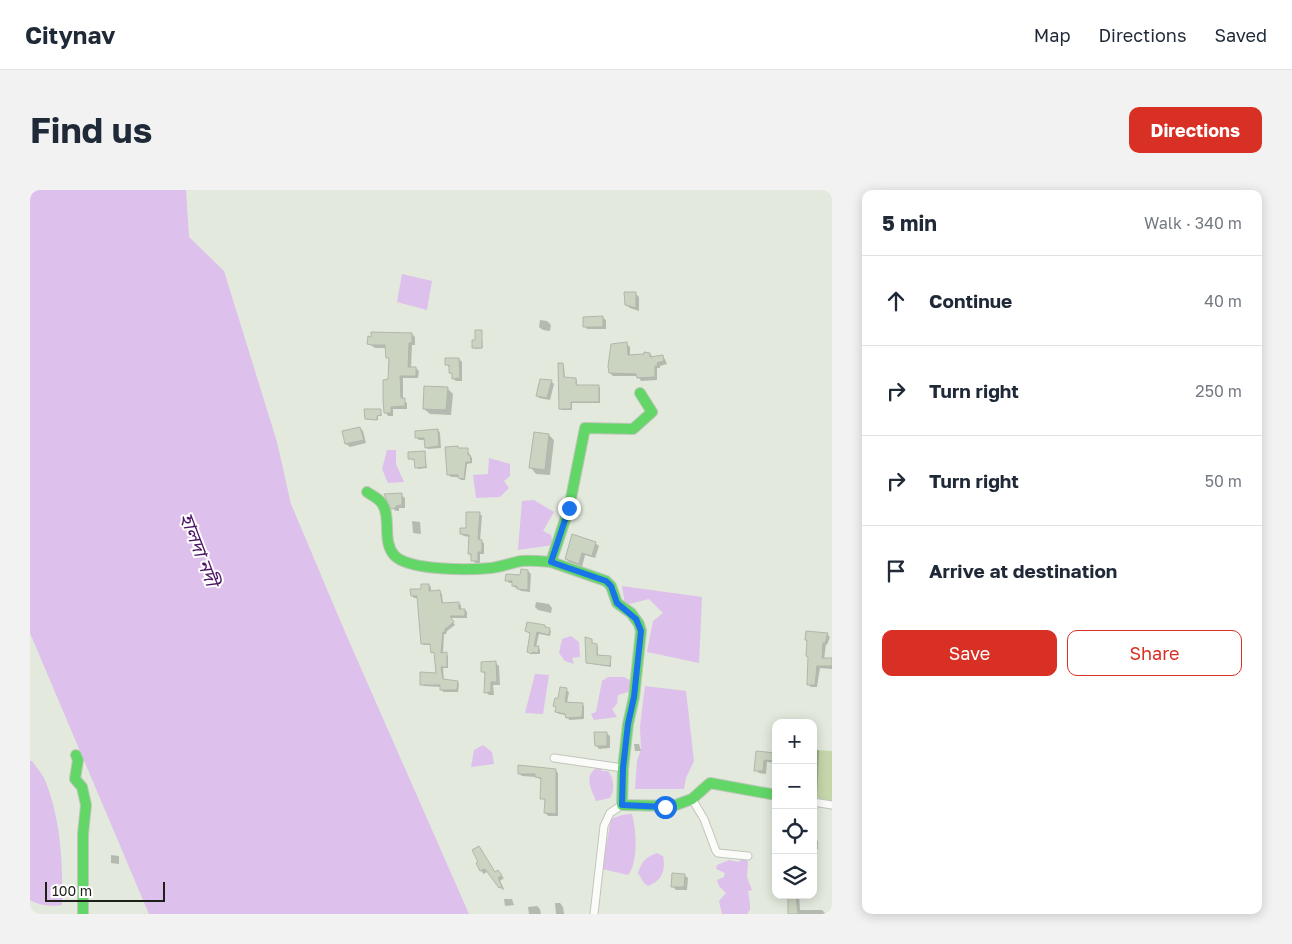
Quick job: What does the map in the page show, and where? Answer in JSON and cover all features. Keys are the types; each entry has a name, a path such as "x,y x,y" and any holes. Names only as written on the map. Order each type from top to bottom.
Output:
{"street":[{"path":"551,562 569,508 585,428 633,429 652,412 640,393"},
{"path":"367,492 380,501 386,513 388,537 392,553 397,558 420,567 492,568 522,561 536,560 551,562 606,581 611,586 617,603 631,613 639,624 640,639 634,697 628,724 623,768 622,805"},
{"path":"76,755 78,760 75,779 82,787 86,805 83,834 83,914"},
{"path":"554,758 623,768"},
{"path":"594,914 604,826 610,813 622,805 665,807 684,803 692,799 710,783 772,794"},
{"path":"692,799 704,819 716,851 718,853 748,856"},
{"path":"817,803 832,805"}],"green space":[{"path":"817,750 832,751 832,801 817,799"}],"water":[{"name":"হালদা নদী","path":"30,190 186,190 189,237 224,271 277,442 291,504 469,914 149,914 30,633"},
{"path":"402,274 432,281 427,310 397,302"},
{"path":"387,450 396,450 396,464 404,482 388,483 382,469"},
{"path":"489,458 510,464 510,476 504,481 509,488 500,497 476,498 473,475 488,474"},
{"path":"534,500 554,512 543,531 551,535 553,545 518,550 522,501"},
{"path":"622,586 702,597 699,663 647,652 653,621 663,613 649,599 625,605"},
{"path":"571,636 579,642 580,657 572,658 574,664 565,661 559,653 562,639"},
{"path":"535,674 549,675 543,714 525,713"},
{"path":"608,677 624,677 631,681 631,691 618,695 617,704 612,709 617,717 594,720 591,714 596,712 602,681"},
{"path":"645,686 686,691 694,761 686,778 684,789 635,789 637,761 641,749 640,726"},
{"path":"483,745 492,752 494,764 471,767 474,750"},
{"path":"30,761 32,761 44,777 55,810 60,842 62,905 45,905 30,900"},
{"path":"600,766 602,771 608,771 610,774 613,780 613,787 610,798 596,801 589,781 591,773"},
{"path":"632,814 636,845 634,862 628,875 602,869 611,819"},
{"path":"657,853 663,856 664,866 662,874 657,881 648,886 638,873 645,860"},
{"path":"744,858 748,862 747,877 752,890 748,891 750,910 747,914 722,914 719,901 726,893 719,886 717,880 724,877 725,873 716,869 717,865 729,860 738,862"}],"building":[{"path":"624,292 636,292 636,308 625,305"},
{"path":"603,316 603,327 583,327 583,317"},
{"path":"475,330 482,330 482,348 472,348 472,340 475,340"},
{"path":"371,332 412,333 412,343 409,343 408,367 416,367 416,376 400,376 401,398 405,398 405,406 391,407 391,413 384,413 383,399 383,380 388,379 389,358 386,358 385,345 367,344 368,336 371,337"},
{"path":"627,342 628,355 644,354 644,352 650,353 650,357 663,355 664,361 657,363 658,366 655,366 655,377 637,378 636,374 609,373 611,344"},
{"path":"445,358 459,358 460,378 452,379 452,373 449,373 449,365 445,365"},
{"path":"558,363 563,363 564,377 576,378 576,385 599,385 599,402 571,402 571,409 559,409"},
{"path":"540,379 552,380 547,398 536,396"},
{"path":"424,386 448,387 446,410 423,409"},
{"path":"364,409 381,409 381,415 377,416 377,420 365,419"},
{"path":"360,427 364,440 345,444 342,431"},
{"path":"438,429 439,446 425,448 424,438 415,438 415,431"},
{"path":"534,432 549,434 545,470 529,468"},
{"path":"458,446 458,448 468,448 468,455 470,455 471,462 466,462 464,479 458,478 458,475 447,475 445,447"},
{"path":"425,451 426,467 415,468 414,459 408,459 408,452"},
{"path":"402,493 402,505 391,509 384,494"},
{"path":"466,512 480,512 478,539 482,540 482,552 478,552 478,561 471,561 471,554 468,554 469,535 460,534 460,528 466,528"},
{"path":"572,534 596,542 592,556 582,553 579,564 565,559"},
{"path":"521,569 528,570 528,590 517,589 517,586 512,586 512,581 505,581 506,574 520,575"},
{"path":"421,584 429,584 429,591 440,590 442,603 459,602 459,609 465,609 465,616 450,616 454,622 443,632 441,653 447,652 447,667 441,667 443,679 458,681 457,689 455,690 440,690 440,685 420,685 420,672 436,673 434,652 431,653 430,644 421,644 417,596 411,596 410,589 421,589"},
{"path":"527,622 545,625 545,627 550,628 549,635 537,632 534,646 539,646 538,653 532,652 532,654 527,652 530,633 525,631"},
{"path":"806,631 828,633 825,643 823,643 822,658 832,658 832,666 817,666 815,685 807,685 808,657 806,656"},
{"path":"585,637 592,639 592,643 597,644 597,655 611,656 610,666 586,663"},
{"path":"496,661 497,682 491,682 491,692 484,693 485,672 481,672 481,662"},
{"path":"560,687 567,688 565,702 583,703 582,717 566,718 565,714 555,712 556,707 553,706 555,698 558,698"},
{"path":"594,732 607,732 607,746 595,746"},
{"path":"756,751 772,753 772,761 764,760 763,771 754,771"},
{"path":"518,765 556,769 556,814 544,813 545,799 540,799 541,778 535,777 535,774 518,774"},
{"path":"479,846 495,872 498,870 502,875 498,878 502,886 499,888 485,869 480,871 476,863 478,862 472,850"},
{"path":"672,873 685,874 684,887 671,887"},
{"path":"788,899 796,899 798,914 788,914"}],"traffic: fast":[{"path":"640,393 652,412 633,429 585,428 569,508 551,562 606,581 611,586 617,603 631,613 639,624 641,631 634,697 628,724 623,768 622,805 673,806 692,799 710,783 772,794"},
{"path":"367,492 380,501 384,507 390,549 401,560 425,567 455,569 491,568 525,561 551,562"},
{"path":"76,755 78,760 75,779 82,787 86,805 83,834 83,914"}],"route":[{"path":"569,508 551,562 606,581 611,586 617,603 631,613 639,624 641,631 634,697 628,724 623,768 622,805 665,807"}]}
